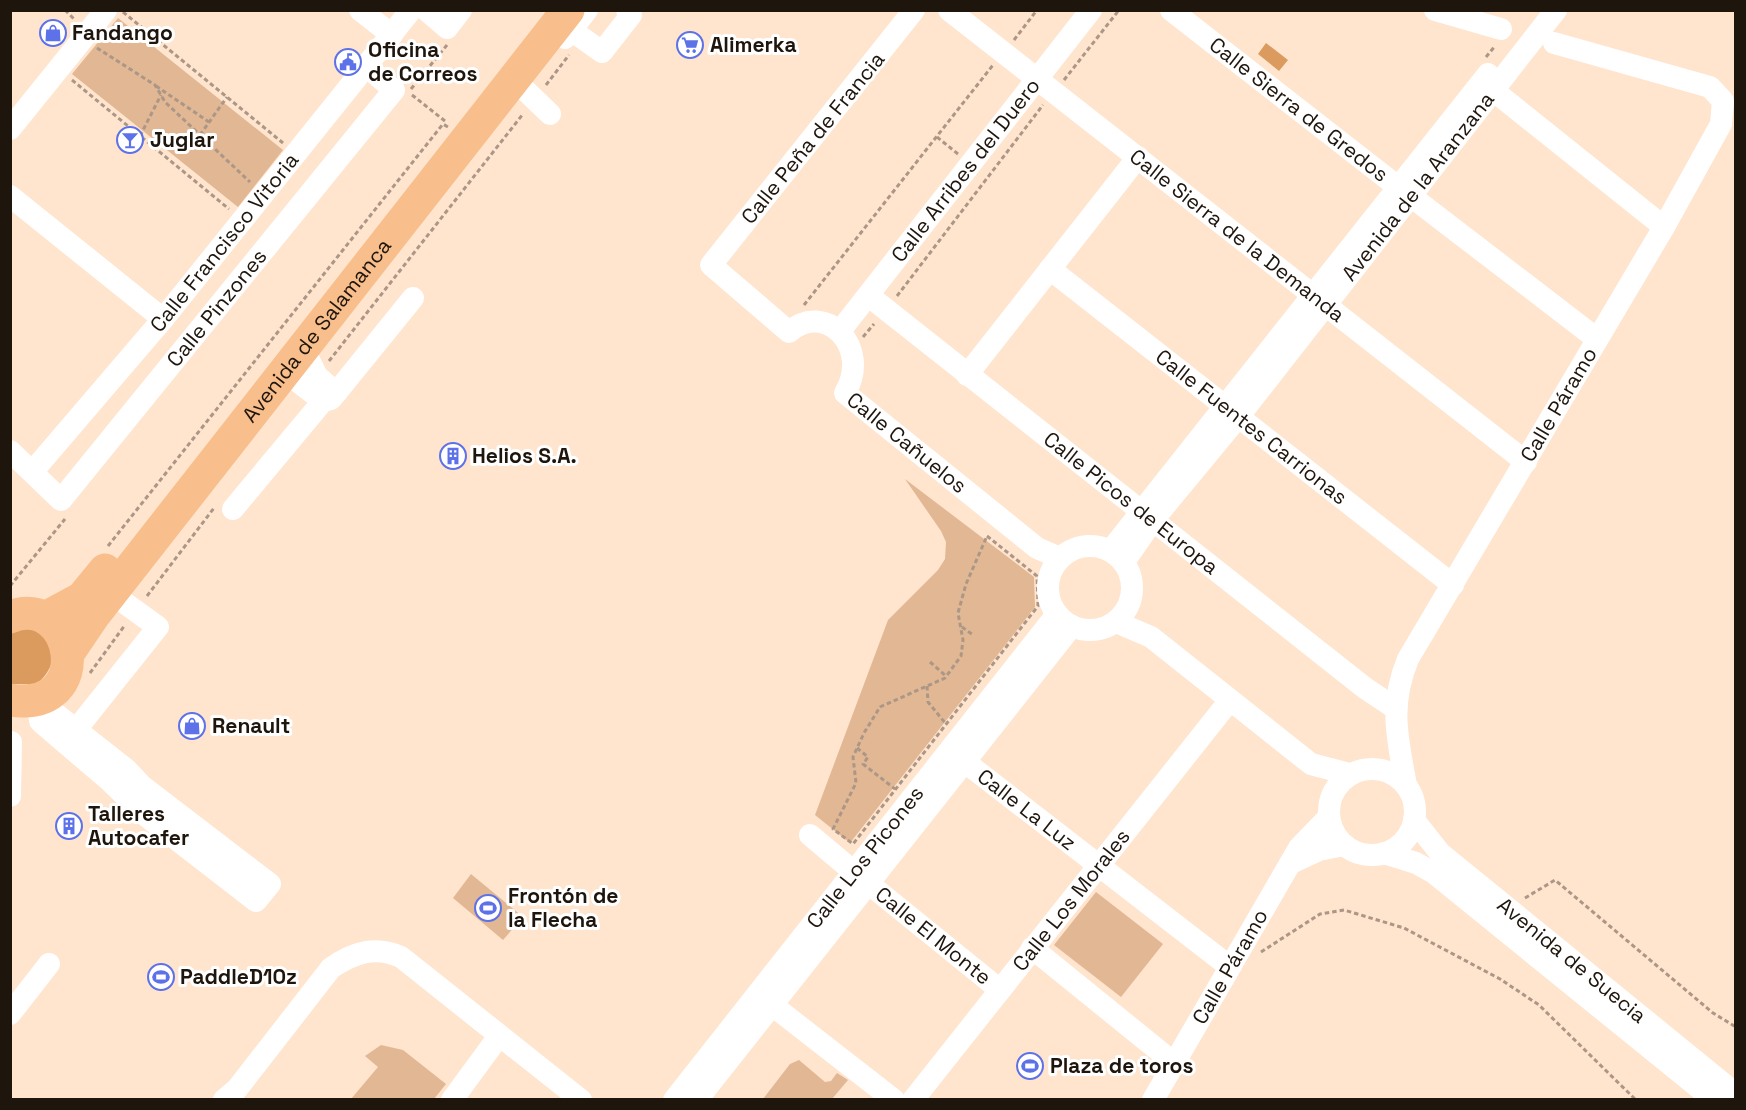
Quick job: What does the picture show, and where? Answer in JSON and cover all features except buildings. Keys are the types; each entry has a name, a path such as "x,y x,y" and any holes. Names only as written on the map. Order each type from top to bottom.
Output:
{"highway":[{"name":"Avenida de Salamanca","path":"20,616 82,598 567,23"},
{"name":"Avenida de Salamanca","path":"21,706 53,692 76,662 94,615 314,333 567,23"},
{"path":"20,616 59,630 76,662"}],"street":[{"path":"10,129 106,10"},
{"path":"360,10 392,34"},
{"name":"Calle Francisco Vitoria","path":"33,471 163,319 411,10"},
{"path":"426,10 447,28 461,10"},
{"path":"76,662 129,606 308,373 536,101 567,23 587,10"},
{"path":"567,23 602,52 631,15 627,10"},
{"name":"Calle Peña de Francia","path":"840,331 829,325 814,323 796,326 789,332 711,265 914,10"},
{"name":"Calle Sierra de la Demanda","path":"949,10 1526,462"},
{"name":"Calle Arribes del Duero","path":"840,331 1046,85 1091,10"},
{"name":"Calle Sierra de Gredos","path":"1172,10 1597,339"},
{"path":"1435,10 1501,29"},
{"name":"Avenida de la Aranzana","path":"1117,556 1147,515 1405,192 1539,10"},
{"name":"Avenida de la Aranzana","path":"1405,192 1494,91 1556,10"},
{"name":"Calle Páramo","path":"1358,772 1381,756 1395,717 1399,680 1408,659 1526,462 1721,124 1723,100 1710,87 1554,43"},
{"name":"Calle Pinzones","path":"10,451 61,500 394,90 366,66"},
{"path":"1494,91 1664,226"},
{"path":"967,375 1138,157"},
{"path":"11,196 163,319"},
{"name":"Calle Fuentes Carrionas","path":"1050,269 1454,585"},
{"name":"Calle Picos de Europa","path":"869,296 1365,688 1395,717"},
{"path":"225,507 330,397 413,298"},
{"name":"Calle Cañuelos","path":"840,331 852,351 855,369 844,393 1056,565"},
{"path":"308,373 330,397"},
{"path":"1086,546 1117,556 1132,579 1133,591 1122,614 1094,630 1064,620 1048,591 1056,565 1075,548 1086,546"},
{"path":"75,731 158,627 129,606"},
{"path":"1122,614 1311,764 1358,772 1388,771 1406,785 1415,808 1414,820 1403,840 1384,853 1370,855 1356,852 1344,845 1334,833 1329,809 1311,764"},
{"name":"Calle Los Picones","path":"697,1100 772,1005 861,877 965,762 1064,620"},
{"name":"Calle Los Picones","path":"674,1100 861,877 1064,620"},
{"name":"Calle Los Morales","path":"913,1100 1230,700"},
{"path":"21,706 75,731 121,778"},
{"path":"21,706 121,778 142,786 270,884"},
{"name":"Calle Páramo","path":"1395,717 1406,785"},
{"path":"10,796 11,742"},
{"name":"Calle La Luz","path":"965,762 1230,967"},
{"path":"1329,809 1338,786 1358,772"},
{"name":"Calle Páramo","path":"1153,1100 1299,848 1329,809"},
{"name":"Avenida de Suecia","path":"1414,820 1440,853 1736,1094"},
{"name":"Calle El Monte","path":"810,835 1000,990"},
{"path":"1290,864 1319,850 1344,845"},
{"name":"Avenida de Suecia","path":"1384,853 1416,863 1434,873 1714,1100"},
{"path":"1032,948 1174,1063"},
{"path":"237,1096 331,968 350,955 386,950 400,957 581,1100"},
{"path":"10,1014 49,964"},
{"path":"772,1005 894,1100"},
{"path":"452,1100 500,1036"}],"path":[{"path":"65,10 88,33 92,45 210,122"},
{"path":"121,10 296,154"},
{"path":"1004,51 1037,10"},
{"path":"1046,85 1119,10"},
{"path":"308,373 536,101 567,23"},
{"path":"58,69 242,220"},
{"path":"156,85 165,102 262,194"},
{"path":"108,547 444,122 408,92"},
{"path":"140,136 161,95"},
{"path":"200,135 227,97"},
{"path":"937,137 962,157"},
{"path":"76,662 225,507"},
{"path":"987,536 1037,576 1038,606 853,844 833,829 856,783 853,757 857,748 880,707 946,676 961,656 963,640 960,626 958,613 966,584 987,536"},
{"path":"960,626 973,635"},
{"path":"930,662 946,676"},
{"path":"927,686 928,702 946,724"},
{"path":"857,748 868,757 863,764 895,789"},
{"path":"1524,900 1555,880 1713,1013 1736,1027"},
{"path":"1242,946 1259,953 1320,914 1344,910 1404,928 1500,979 1539,1005 1636,1100"}],"shaded area":[{"path":"118,18 283,150 238,207 72,74"},
{"path":"1266,43 1288,60 1279,71 1258,54"},
{"path":"905,479 1034,577 1035,607 850,843 815,815 888,620 938,570 945,559 946,542 941,531"},
{"path":"31,627 46,639 52,653 52,661 37,684 11,684 11,629"},
{"name":"Frontón de la Flecha","path":"471,874 523,917 503,940 453,898"},
{"path":"1096,892 1163,944 1121,997 1054,945"},
{"path":"381,1045 403,1050 446,1084 434,1099 351,1099 378,1067 365,1056"},
{"path":"799,1060 825,1082 831,1081 837,1073 848,1080 832,1099 763,1099 790,1064"}],"place":[{"name":"Fandango","path":"53,33"},
{"name":"Alimerka","path":"690,45"},
{"name":"Oficina de Correos","path":"348,62"},
{"name":"Juglar","path":"130,140"},
{"name":"Helios S.A.","path":"453,456"},
{"name":"Renault","path":"192,726"},
{"name":"Talleres Autocafer","path":"69,826"},
{"name":"Frontón de la Flecha","path":"488,908"},
{"name":"PaddleD10z","path":"161,977"},
{"name":"Plaza de toros","path":"1030,1066"}]}
